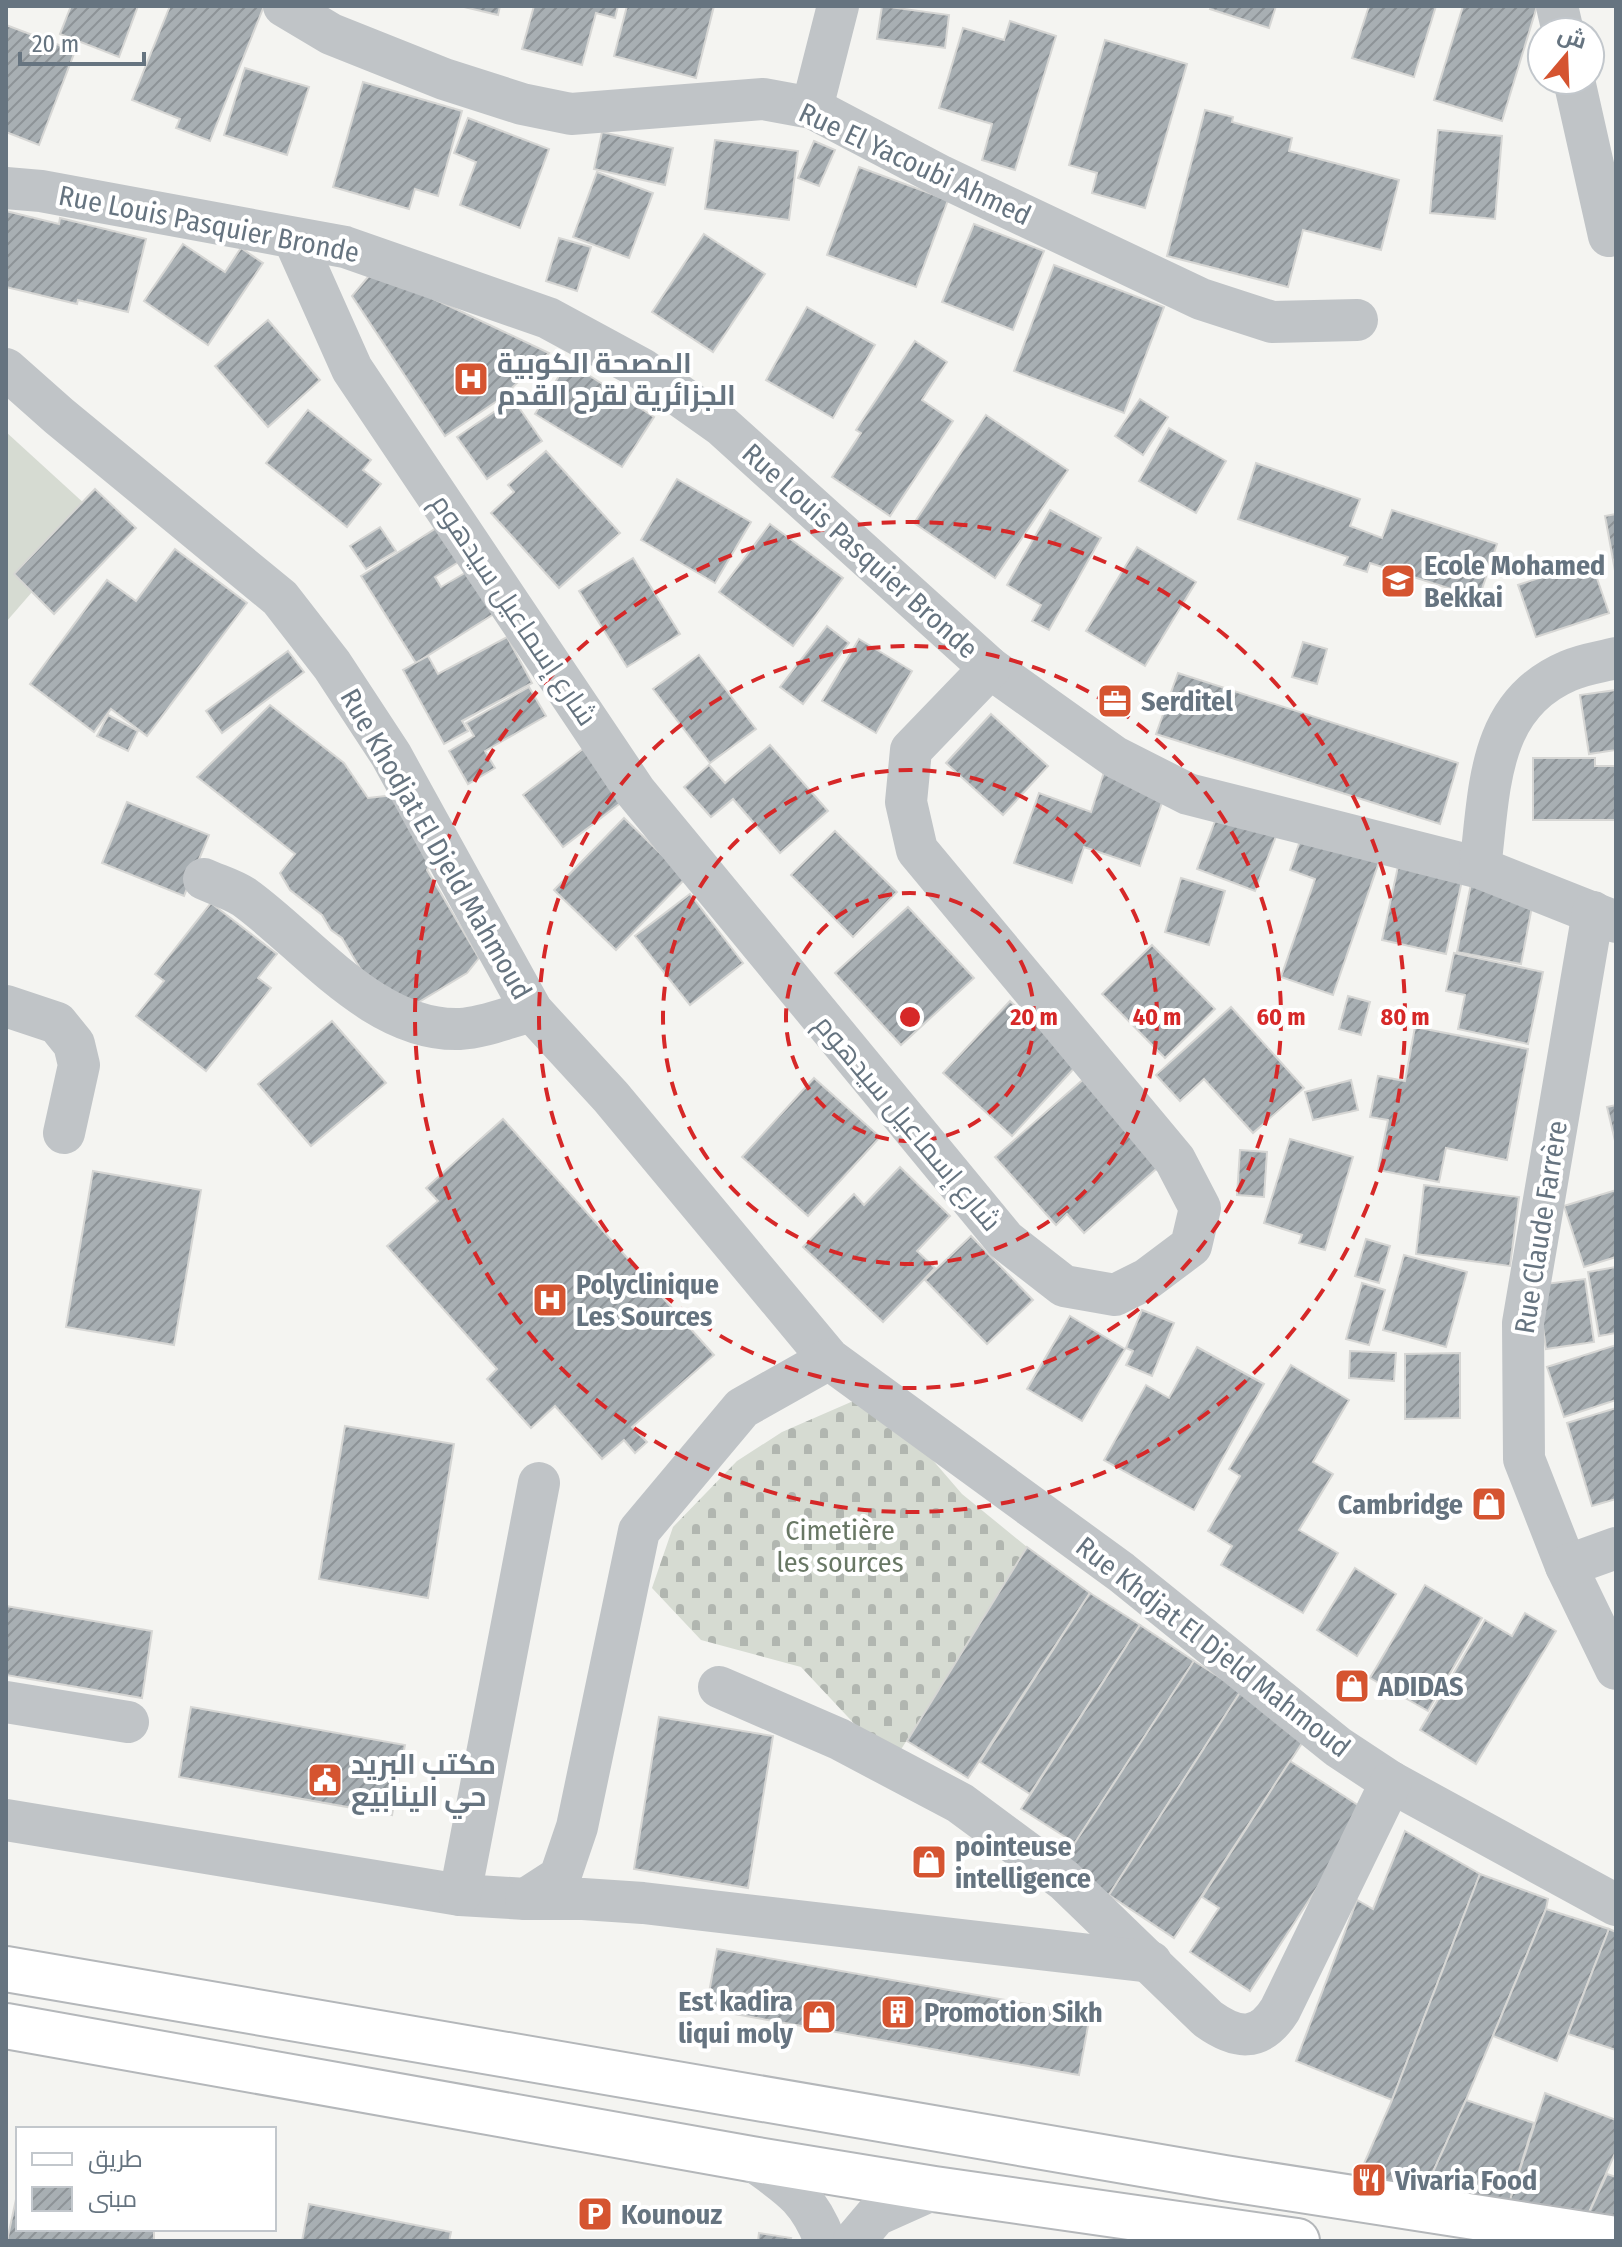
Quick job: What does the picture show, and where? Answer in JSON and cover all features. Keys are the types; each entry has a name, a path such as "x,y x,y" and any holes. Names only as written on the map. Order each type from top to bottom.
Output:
{"main road":[{"path":"6,1969 1209,2176 1616,2239"},
{"path":"6,2026 751,2159 934,2189 1297,2241"}],"street":[{"name":"Rue El Yacoubi Ahmed","path":"284,6 331,34 444,79 522,104 571,114 763,99 812,108 941,176 1201,299 1272,322 1357,320"},
{"path":"812,108 838,6"},
{"path":"1578,96 1609,236"},
{"name":"Rue Louis Pasquier Bronde","path":"6,188 41,191 345,247 548,318 642,369 721,425 990,668 1115,757 1188,794 1480,868 1605,917"},
{"name":"شارع إسماعيل سيدهوم","path":"294,239 352,369 635,791 1005,1240 1064,1286 1115,1295 1147,1279 1191,1246 1200,1208 1175,1160 917,850 906,802 911,750 990,668"},
{"name":"Rue Khodjat El Djeld Mahmoud","path":"6,369 280,598 332,665 391,755 532,1011 611,1097 829,1359"},
{"path":"1480,868 1496,754 1509,721 1530,694 1568,671 1616,658"},
{"path":"204,879 242,895 373,1003 427,1027 462,1029 532,1011"},
{"name":"Rue Claude Farrère","path":"1605,917 1523,1323 1524,1459 1566,1566 1616,1669"},
{"path":"6,1006 57,1023 74,1044 79,1065 64,1133"},
{"path":"526,1899 560,1877 577,1827 639,1531 742,1408 829,1359"},
{"name":"Rue Khdjat El Djeld Mahmoud","path":"829,1359 1121,1572 1338,1747 1391,1782 1616,1905"},
{"path":"460,1895 539,1483"},
{"path":"1566,1566 1616,1548"},
{"path":"719,1687 839,1739 960,1803 1064,1880 1208,2019 1236,2035 1262,2029 1273,2021 1280,2010 1391,1782"},
{"path":"6,1702 128,1722"},
{"path":"6,1820 460,1895 643,1903 1151,1962"},
{"path":"751,2159 792,2189 808,2205 825,2241"},
{"path":"854,2241 876,2215 934,2189"}],"green space":[{"path":"6,432 98,516 6,622"},
{"name":"Cimetière les sources","path":"874,1392 962,1494 1027,1547 892,1764 801,1667 701,1640 652,1588 673,1527 737,1461 782,1432"}],"building":[{"path":"71,6 138,6 119,57 60,34"},
{"path":"170,6 264,6 210,141 176,128 180,119 132,100"},
{"path":"460,6 500,6 498,15"},
{"path":"534,6 618,6 615,18 596,13 582,65 522,49"},
{"path":"627,6 714,6 696,78 614,56"},
{"path":"882,6 949,15 945,48 877,39"},
{"path":"1211,6 1276,6 1269,28 1210,9"},
{"path":"1369,6 1436,6 1414,77 1352,58"},
{"path":"1463,6 1537,6 1534,16 1526,16 1526,42 1502,121 1434,100"},
{"path":"1010,21 1056,36 1015,170 982,160 992,124 939,108 963,28 1004,40"},
{"path":"6,25 75,51 39,145 6,132"},
{"path":"1105,40 1187,64 1145,208 1092,193 1097,173 1069,165"},
{"path":"245,68 309,87 287,155 224,135"},
{"path":"363,82 462,111 438,196 415,189 409,209 333,187"},
{"path":"1205,110 1233,117 1232,122 1292,138 1289,151 1399,180 1381,250 1303,230 1288,287 1167,256"},
{"path":"468,118 549,149 520,228 460,205 476,162 454,153"},
{"path":"1438,130 1502,136 1495,219 1430,213"},
{"path":"602,132 673,148 665,185 594,169"},
{"path":"715,140 798,151 789,220 705,209"},
{"path":"814,141 835,150 819,186 798,178"},
{"path":"859,167 948,200 916,287 827,255"},
{"path":"597,172 653,193 629,258 573,237"},
{"path":"6,211 59,224 60,218 146,239 128,312 78,300 77,304 6,287"},
{"path":"974,224 1044,251 1013,330 942,302"},
{"path":"704,234 765,274 713,352 652,312"},
{"path":"559,238 591,247 577,291 546,281"},
{"path":"183,244 225,272 241,248 263,263 208,345 144,301"},
{"path":"1054,265 1164,307 1124,413 1014,371"},
{"path":"373,271 549,353 500,399 445,436 352,296"},
{"path":"807,307 875,345 833,418 766,380"},
{"path":"268,320 320,380 268,427 215,366"},
{"path":"915,341 947,362 922,400 953,421 890,516 832,477 861,433 856,430"},
{"path":"568,362 654,417 622,467 535,414"},
{"path":"513,399 542,441 487,479 457,437"},
{"path":"1140,399 1168,417 1143,455 1115,436"},
{"path":"308,410 371,460 363,470 381,484 347,527 266,463"},
{"path":"986,415 1068,470 995,578 914,523"},
{"path":"1169,428 1226,461 1196,513 1139,481"},
{"path":"546,451 620,533 559,588 491,513 514,492 508,485"},
{"path":"1256,463 1360,499 1350,526 1382,538 1392,510 1497,544 1479,598 1370,563 1367,572 1344,565 1348,557 1238,519"},
{"path":"677,479 751,522 715,583 641,540"},
{"path":"95,489 136,528 54,614 14,574"},
{"path":"1050,510 1101,538 1049,630 1032,621 1041,605 1007,585"},
{"path":"1616,514 1616,576 1605,516"},
{"path":"770,524 843,578 793,646 719,592"},
{"path":"380,527 396,551 366,569 350,546"},
{"path":"438,527 460,561 435,577 441,587 470,570 497,612 416,663 361,576"},
{"path":"1137,547 1196,582 1145,666 1086,631"},
{"path":"175,549 247,603 147,736 111,709 94,732 30,684 107,580 136,601"},
{"path":"633,558 680,634 627,667 579,591"},
{"path":"1591,561 1609,613 1536,637 1518,585"},
{"path":"827,626 849,643 803,704 780,687"},
{"path":"507,637 532,683 462,721 468,731 444,744 403,670 428,656 438,674"},
{"path":"859,639 912,671 876,733 822,701"},
{"path":"1303,642 1327,649 1317,684 1292,677"},
{"path":"288,651 304,672 222,733 206,711"},
{"path":"699,655 756,729 710,763 653,689"},
{"path":"1178,673 1458,763 1440,824 1156,734"},
{"path":"529,687 546,716 485,751 495,768 468,784 449,751 474,736 466,723"},
{"path":"1616,690 1616,750 1589,754 1580,695"},
{"path":"270,705 344,763 368,798 394,795 431,862 427,870 479,958 467,973 409,1008 361,970 342,938 331,930 322,915 290,890 280,873 295,854 197,777"},
{"path":"991,714 1048,766 1003,815 946,763"},
{"path":"108,715 138,731 128,751 97,736"},
{"path":"770,745 828,811 780,853 733,799 711,817 684,787 709,765 725,783"},
{"path":"583,749 623,801 563,847 523,795"},
{"path":"1533,758 1595,758 1595,766 1616,766 1616,820 1533,820"},
{"path":"1105,769 1166,791 1140,866 1084,847 1072,883 1014,863 1039,793 1091,812"},
{"path":"127,802 209,835 184,896 102,863"},
{"path":"1220,808 1278,831 1255,891 1197,869"},
{"path":"624,818 686,878 616,950 554,890"},
{"path":"835,831 897,892 853,937 791,875"},
{"path":"1303,832 1380,859 1333,995 1281,977 1315,879 1290,870"},
{"path":"1399,862 1463,876 1446,954 1382,940"},
{"path":"1181,878 1225,891 1209,945 1165,932"},
{"path":"1471,884 1534,896 1521,964 1457,952"},
{"path":"690,894 743,963 690,1005 635,936"},
{"path":"211,903 277,954 258,978 271,988 206,1071 136,1016 164,981 155,974"},
{"path":"908,907 974,978 901,1045 835,973"},
{"path":"1152,945 1215,1009 1165,1058 1102,994"},
{"path":"1454,953 1543,972 1528,1044 1458,1029 1465,995 1446,991"},
{"path":"1348,996 1370,1002 1361,1035 1339,1029"},
{"path":"1010,1001 1078,1064 1012,1136 943,1073"},
{"path":"1231,1007 1304,1088 1253,1133 1204,1079 1180,1101 1156,1075"},
{"path":"332,1021 386,1083 311,1146 258,1084"},
{"path":"1415,1027 1528,1049 1507,1160 1446,1148 1439,1182 1378,1170 1388,1120 1370,1117 1378,1076 1405,1081"},
{"path":"1086,1077 1163,1163 1084,1233 1067,1214 1056,1225 995,1157"},
{"path":"814,1078 880,1137 808,1216 742,1157"},
{"path":"1351,1080 1358,1110 1313,1120 1305,1092"},
{"path":"1616,1105 1616,1145 1607,1107"},
{"name":"Polyclinique Les Sources","path":"503,1119 714,1355 632,1427 647,1442 635,1453 624,1440 602,1459 555,1406 531,1428 487,1379 497,1369 387,1246 438,1201 426,1188"},
{"path":"1290,1139 1353,1157 1325,1250 1299,1243 1302,1235 1264,1223"},
{"path":"1240,1150 1267,1152 1264,1197 1237,1195"},
{"path":"900,1167 950,1216 917,1251 935,1268 883,1322 803,1247 854,1194 864,1205"},
{"path":"93,1171 201,1190 174,1345 66,1327"},
{"path":"1424,1185 1519,1197 1510,1266 1416,1254"},
{"path":"1616,1190 1616,1257 1584,1267 1564,1206"},
{"path":"971,1236 1033,1300 987,1344 925,1280"},
{"path":"1366,1239 1390,1246 1379,1283 1355,1276"},
{"path":"1404,1255 1467,1272 1446,1347 1383,1330"},
{"path":"1616,1267 1616,1333 1599,1336 1588,1272"},
{"path":"1585,1279 1594,1342 1546,1349 1537,1285"},
{"path":"1362,1283 1385,1290 1369,1345 1346,1339"},
{"path":"1142,1310 1174,1323 1152,1376 1126,1365 1133,1351 1126,1348"},
{"path":"1070,1316 1125,1349 1082,1421 1027,1389"},
{"path":"1616,1345 1616,1400 1564,1417 1547,1367"},
{"path":"1197,1347 1264,1384 1194,1510 1104,1460 1146,1385 1169,1398"},
{"path":"1350,1351 1396,1353 1394,1381 1349,1378"},
{"path":"1460,1353 1460,1418 1405,1419 1405,1354"},
{"path":"1291,1365 1349,1400 1313,1462 1333,1474 1299,1530 1338,1553 1303,1613 1221,1565 1232,1546 1208,1531 1240,1476 1229,1469"},
{"path":"1616,1408 1616,1499 1592,1506 1567,1423"},
{"path":"345,1426 454,1444 428,1598 319,1579"},
{"path":"1027,1547 1090,1593 968,1778 907,1741"},
{"path":"1355,1568 1396,1594 1357,1656 1317,1630"},
{"path":"1425,1585 1482,1618 1428,1711 1370,1678"},
{"path":"1090,1593 1140,1625 1030,1794 980,1762"},
{"path":"6,1606 152,1631 142,1698 6,1675"},
{"path":"1525,1613 1556,1631 1476,1764 1420,1730 1485,1620 1512,1636"},
{"path":"1140,1625 1194,1661 1075,1843 1021,1809"},
{"path":"1194,1661 1241,1691 1109,1895 1061,1864"},
{"path":"1241,1691 1308,1734 1174,1938 1109,1895"},
{"path":"191,1707 405,1745 392,1815 179,1777"},
{"path":"659,1717 773,1736 748,1888 634,1869"},
{"path":"1290,1761 1367,1811 1250,1991 1190,1952 1219,1908 1202,1897"},
{"path":"1405,1831 1480,1874 1392,2100 1296,2061 1357,1900 1373,1909"},
{"path":"1480,1874 1548,1899 1546,1909 1422,2196 1355,2184 1392,2100"},
{"path":"1546,1909 1609,1929 1557,2061 1493,2036"},
{"path":"1609,1929 1616,1932 1616,2050 1568,2034"},
{"name":"Promotion Sikh","path":"717,1949 1090,2015 1079,2075 706,2009"},
{"path":"1545,2093 1616,2120 1616,2151 1587,2217 1507,2209"},
{"path":"1466,2100 1534,2123 1507,2209 1422,2196"},
{"path":"1607,2174 1616,2177 1616,2223 1587,2217"},
{"path":"16,2199 16,2231 154,2231 154,2241 7,2241"},
{"path":"309,2204 451,2232 449,2241 302,2241"},
{"path":"759,2233 791,2238 790,2241 758,2241"}],"place":[{"name":"المصحة الكوبية الجزائرية لقرح القدم","path":"471,379"},
{"name":"Ecole Mohamed Bekkai","path":"1398,581"},
{"name":"Serditel","path":"1115,701"},
{"name":"Polyclinique Les Sources","path":"550,1300"},
{"name":"Cambridge","path":"1489,1504"},
{"name":"ADIDAS","path":"1352,1686"},
{"name":"مكتب البريد حي الينابيع","path":"325,1780"},
{"name":"pointeuse intelligence","path":"929,1862"},
{"name":"Promotion Sikh","path":"898,2012"},
{"name":"Est kadira liqui moly","path":"819,2017"},
{"name":"Vivaria Food","path":"1369,2180"},
{"name":"Kounouz","path":"595,2214"}]}
